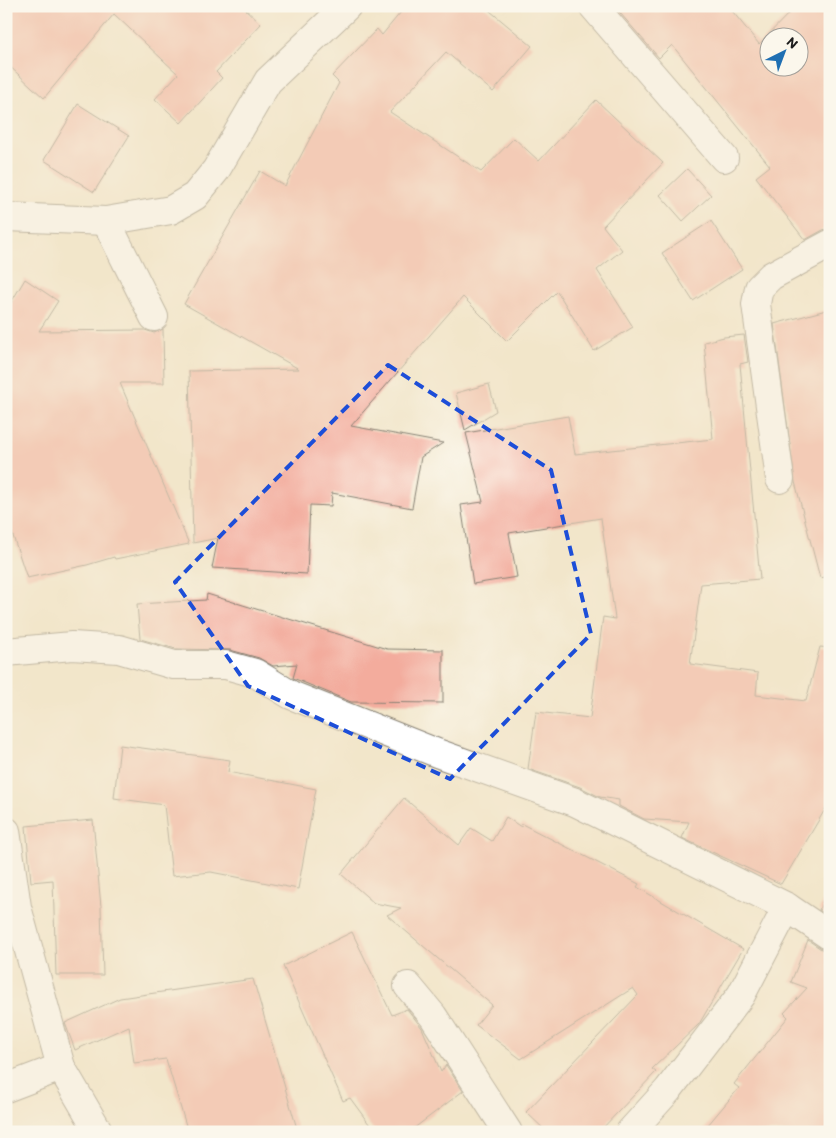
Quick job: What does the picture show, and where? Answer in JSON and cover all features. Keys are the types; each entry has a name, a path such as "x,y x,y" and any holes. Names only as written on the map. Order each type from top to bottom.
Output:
{"street":[{"path":"6,217 106,221 171,210 195,196 216,170 268,81 347,6"},
{"path":"592,6 724,158"},
{"path":"106,221 154,317"},
{"path":"780,478 756,304 759,288 771,276 830,244"},
{"path":"6,652 72,646 119,649 174,665 226,665 255,673 291,695 437,752 574,802 677,851 787,908 830,936"},
{"path":"6,831 17,907 61,1067 99,1132"},
{"path":"630,1132 668,1090 741,995 787,908"},
{"path":"408,986 433,1016 508,1132"},
{"path":"6,1088 61,1067"}],"highlighted area":[{"path":"388,365 551,470 591,634 450,779 248,686 175,582"}],"building":[{"path":"6,6 242,6 261,24 216,72 222,78 181,123 155,99 178,74 114,14 44,98 6,63"},
{"path":"406,6 484,6 532,46 493,92 446,52 390,112 481,172 514,138 539,161 596,100 663,163 603,226 622,250 597,270 633,327 594,351 557,291 507,341 463,297 351,426 443,443 421,457 412,508 332,493 331,506 310,505 307,574 212,568 218,538 193,543 189,371 299,369 184,304 260,171 285,186 339,83 332,76 377,29 382,35"},
{"path":"614,6 728,6 758,43 758,78 808,78 808,28 775,28 796,6 830,6 830,228 805,240 756,177 770,166 672,45 659,58"},
{"path":"78,104 129,136 94,192 44,160"},
{"path":"687,169 711,195 683,221 660,195"},
{"path":"711,221 742,269 693,301 662,253"},
{"path":"25,279 58,301 39,331 145,330 154,333 163,329 164,383 120,383 189,544 115,559 114,557 27,578 6,515 6,311"},
{"path":"830,309 830,576 820,578 795,482 774,324"},
{"path":"744,335 748,362 740,364 760,579 701,584 690,664 758,673 756,695 806,701 820,647 830,648 830,801 781,884 682,838 689,822 644,819 619,806 619,800 600,797 580,787 528,769 536,712 590,718 603,617 615,619 601,518 509,533 517,577 473,584 461,505 483,502 466,433 568,416 575,454 713,439 704,342"},
{"path":"489,384 496,411 465,430 456,393"},
{"path":"207,594 387,649 443,650 443,703 351,702 293,678 297,664 273,666 259,658 230,650 176,649 140,639 137,604 206,600"},
{"path":"120,745 230,760 228,772 316,789 298,889 211,872 172,876 164,805 114,798"},
{"path":"404,798 459,845 471,828 492,841 506,817 521,827 522,824 639,884 637,887 743,949 699,1024 652,1069 656,1072 599,1132 547,1132 526,1112 638,995 633,988 521,1059 476,1025 492,1005 387,915 401,908 374,903 341,874"},
{"path":"93,820 101,907 103,975 56,975 53,880 31,882 26,826"},
{"path":"828,889 830,889 830,917 819,910"},
{"path":"352,932 392,1015 407,1009 422,1028 441,1072 446,1065 463,1091 409,1132 375,1132 350,1098 343,1101 283,966"},
{"path":"808,940 821,949 830,951 830,1132 702,1132 739,1088 734,1084 788,1017 784,1013 807,988 791,982"},
{"path":"253,979 298,1132 188,1132 166,1059 134,1063 129,1026 75,1050 65,1023 120,998"}]}
